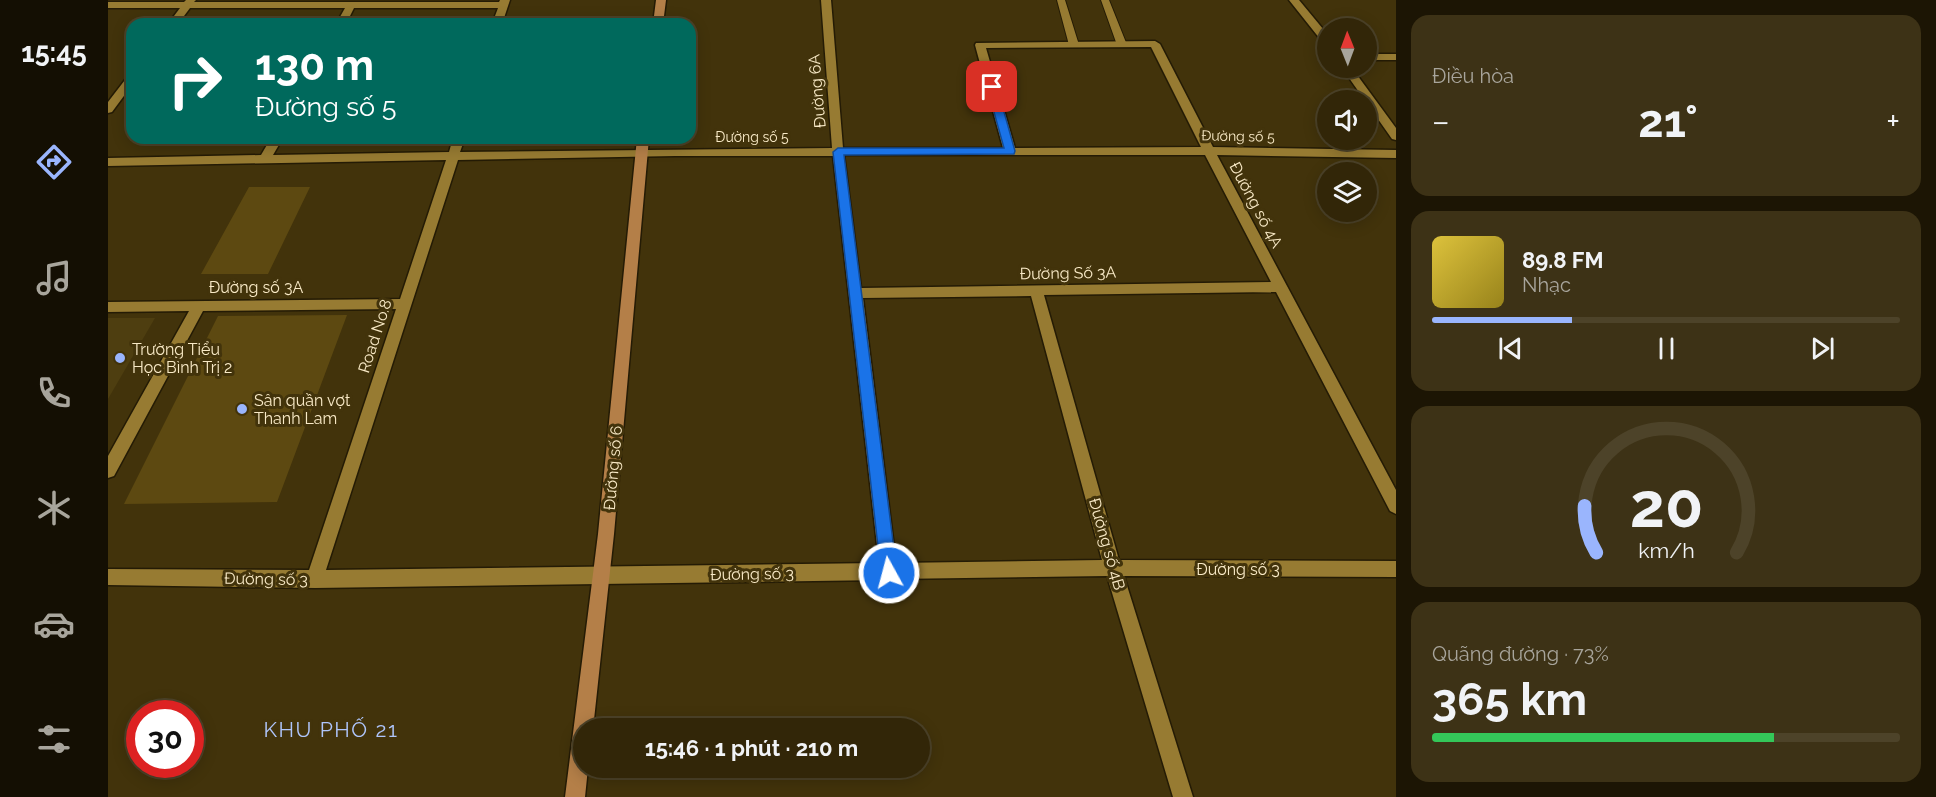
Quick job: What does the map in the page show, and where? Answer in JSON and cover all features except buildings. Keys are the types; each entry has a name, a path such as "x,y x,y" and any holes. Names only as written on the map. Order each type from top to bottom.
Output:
{"street":[{"path":"659,18 661,0"},
{"name":"Đường 6A","path":"826,0 838,152 889,573"},
{"path":"1294,0 1317,28"},
{"path":"108,5 189,2 351,5 504,3 499,18"},
{"path":"177,18 189,2"},
{"path":"343,18 351,5"},
{"name":"Đường số 4A","path":"1010,151 980,45 1155,44 1396,506"},
{"path":"1377,57 1396,57"},
{"path":"1354,78 1396,135"},
{"path":"108,110 126,86"},
{"path":"264,160 273,144"},
{"name":"Road No.8","path":"315,579 457,144"},
{"name":"Đường số 5","path":"108,162 453,158 643,145 838,152 1209,151 1396,154"},
{"name":"Đường số 6","path":"575,797 602,576 643,145"},
{"name":"Đường Số 3A","path":"856,293 1280,287"},
{"name":"Đường số 4B","path":"1036,291 1113,568 1183,797"},
{"name":"Đường số 3A","path":"108,307 405,304"},
{"path":"108,471 200,305"},
{"name":"Đường số 3","path":"108,577 315,579 889,573 1113,568 1396,569"}],"lane":[{"path":"1061,0 1074,45"},
{"path":"1106,0 1122,45"}],"shaded area":[{"path":"249,187 310,187 268,274 201,274"},
{"name":"Sân quần vợt Thanh Lam","path":"347,315 277,502 124,504 218,316"},
{"name":"Trường Tiểu Học Bình Trị 2","path":"108,318 155,318 108,399"}],"place":[{"name":"Trường Tiểu Học Bình Trị 2","path":"120,358"},
{"name":"Sân quần vợt Thanh Lam","path":"242,409"}],"district":[{"name":"KHU PHỐ 21","path":"331,729"}],"route":[{"path":"889,573 838,152 1010,151 992,87"}]}
